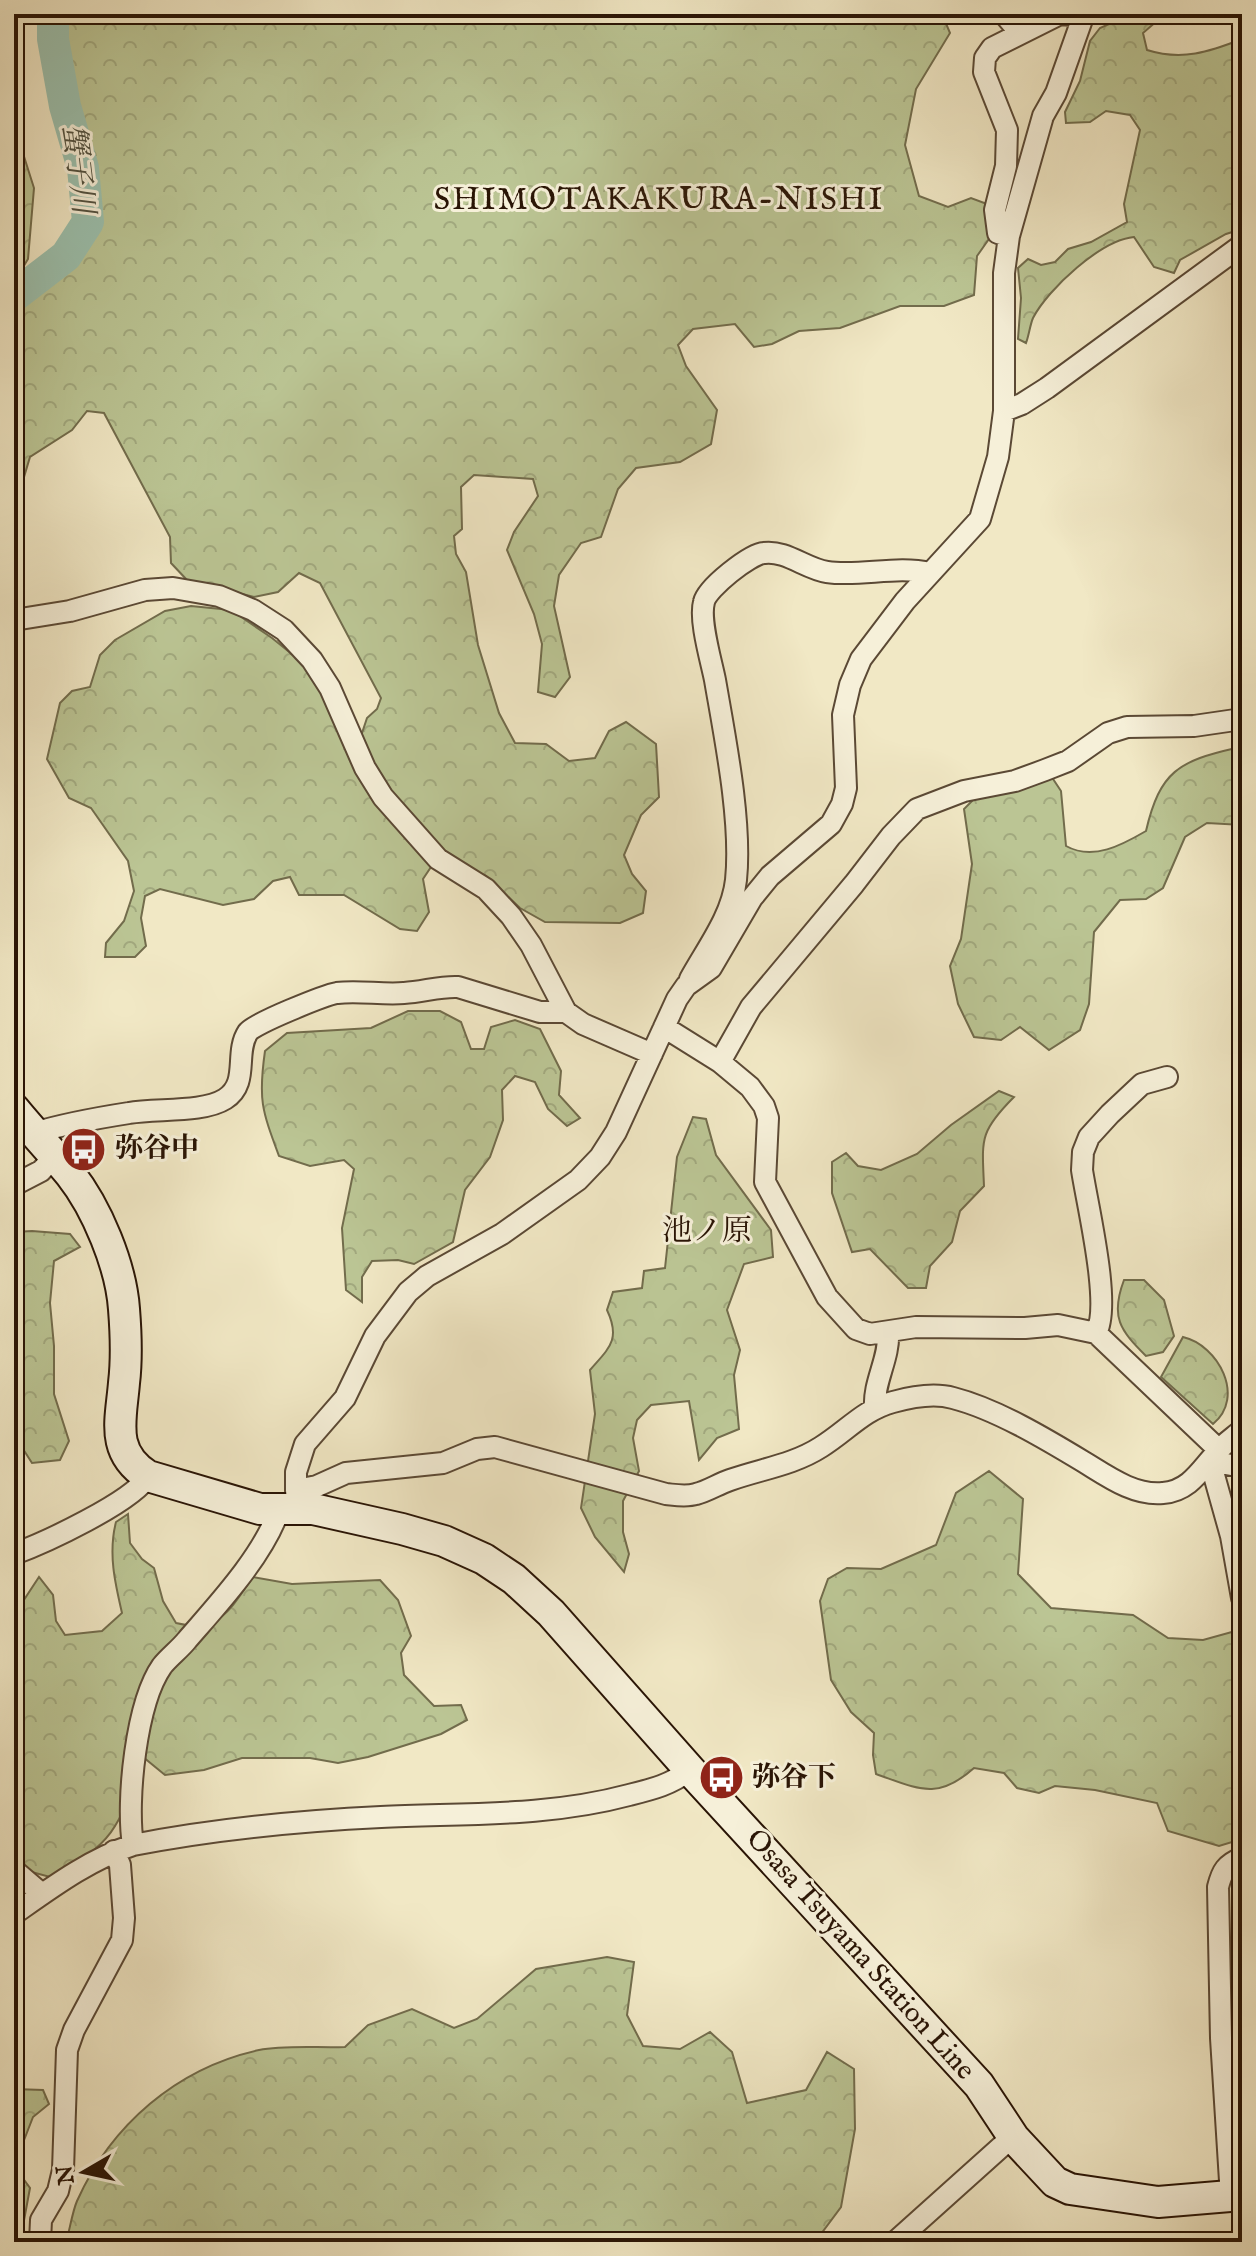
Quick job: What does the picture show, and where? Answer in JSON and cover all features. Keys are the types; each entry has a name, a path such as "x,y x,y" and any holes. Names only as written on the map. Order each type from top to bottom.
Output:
{"main road":[{"path":"14,1109 80,1190 112,1255 124,1305 126,1345 120,1436 126,1455 135,1467 148,1476"},
{"name":"Osasa Tsuyama Station Line","path":"148,1476 260,1509 291,1503 402,1529 444,1541 484,1559 514,1579 551,1613 690,1770 979,2085 1014,2138 1055,2182 1070,2189 1158,2202 1236,2196"}],"street":[{"path":"1004,14 1020,33"},
{"path":"686,986 711,968 752,898 770,876 831,824 842,804 846,788 843,715 850,685 861,659 905,601 980,519 998,457 1004,411 1004,273 1009,236 1043,116 1056,93 1084,15 1060,14 992,48 985,58 984,72 1007,130 1006,166 995,210 998,233 1009,236"},
{"path":"1004,411 1047,388 1242,245"},
{"path":"291,1503 305,1444 345,1398 375,1336 408,1292 427,1276 502,1234 578,1180 600,1157 616,1132 677,999 720,926 736,881 735,827 725,737 705,625 704,602 710,592 748,558 762,552 774,553 825,572 914,569 930,573"},
{"path":"14,620 70,611 145,590 173,588 219,596 253,610 284,630 312,660 330,688 365,768 383,797 438,859 486,889 511,916 531,945 566,1012 583,1024 652,1054"},
{"path":"720,1062 751,1007 891,836 917,809 964,791 1015,781 1068,761 1108,733 1127,727 1194,726 1242,719"},
{"path":"34,1133 130,1113 208,1106 224,1100 235,1090 241,1074 248,1031 258,1023 338,993 409,993 447,986 540,1012 566,1012"},
{"path":"664,1027 720,1062 750,1087 764,1106 768,1118 765,1182 827,1297 856,1329 870,1334 916,1327 1025,1328 1058,1325 1096,1333 1214,1455 1242,1467"},
{"path":"1096,1333 1101,1313 1101,1286 1082,1170 1083,1152 1089,1137 1142,1084 1167,1077"},
{"path":"14,1185 41,1171 54,1157"},
{"path":"875,1408 874,1397 889,1344 888,1332"},
{"path":"40,2242 41,2220 58,2191 63,2170 67,2050 74,2030 122,1940 124,1918 120,1865 130,1823 141,1722 148,1690 163,1665 228,1594 269,1530 291,1503 317,1486 346,1473 443,1463 477,1449 495,1447 666,1494 695,1494 731,1479 801,1458 821,1448 875,1408 930,1396 951,1397 997,1416 1060,1447 1111,1479 1141,1491 1163,1493 1178,1488 1201,1474 1214,1455 1242,1430"},
{"path":"1214,1455 1242,1598"},
{"path":"14,1554 44,1542 129,1496 143,1485 148,1476"},
{"path":"14,1914 42,1894 124,1848 282,1824 550,1811 671,1784 690,1770"},
{"path":"1236,2196 1221,2038 1218,1887 1222,1871 1229,1863 1242,1858"},
{"path":"14,1870 42,1894"},
{"path":"895,2242 1014,2138"}],"green space":[{"path":"62,14 942,14 950,33 916,89 905,145 919,196 948,207 971,198 987,204 991,236 977,256 974,295 944,306 900,306 840,328 799,331 772,344 754,347 735,324 693,329 678,345 686,366 717,410 711,444 680,462 636,468 618,489 601,537 581,543 559,575 554,606 570,677 555,697 538,692 542,644 534,614 507,550 514,532 538,496 533,479 474,475 461,487 462,529 454,536 456,554 466,572 478,645 499,713 515,743 546,744 569,761 595,758 609,731 626,722 656,744 659,797 641,815 624,855 632,874 646,891 643,913 620,923 545,922 520,908 486,876 457,866 431,867 423,879 429,912 417,931 400,929 344,895 299,895 290,877 273,881 254,899 223,905 160,889 145,896 141,918 146,946 135,957 105,957 106,943 124,921 134,891 128,861 91,808 69,798 47,759 60,703 72,691 90,687 100,655 115,640 165,611 191,606 231,610 314,672 361,736 367,718 377,709 381,698 320,583 299,573 278,592 254,597 187,580 171,563 170,537 104,413 87,411 72,430 30,457 24,477 14,475 14,302 69,261 92,224 90,166 74,110 61,35"},
{"path":"1131,14 1165,14 1143,33 1147,50 1160,53 1195,54 1242,39 1242,73 1239,75 1242,98 1242,229 1226,234 1180,260 1174,273 1154,267 1134,237 1106,247 1063,280 1040,306 1026,343 1018,339 1021,298 1018,268 1028,259 1041,265 1055,262 1068,249 1091,242 1127,222 1124,204 1140,130 1130,115 1106,111 1090,122 1066,123 1065,112 1080,81 1090,41 1100,28"},
{"path":"14,140 20,144 34,188 28,259 14,282"},
{"path":"1236,748 1242,751 1242,825 1207,823 1185,837 1163,888 1146,899 1120,900 1094,932 1089,1004 1080,1030 1049,1050 1020,1027 1001,1040 974,1037 958,1004 950,966 961,939 972,864 964,809 978,795 1051,776 1061,791 1066,846 1097,852 1146,831 1158,795 1175,772 1200,758"},
{"path":"408,1011 440,1011 461,1022 471,1049 484,1049 491,1027 515,1020 540,1029 561,1071 559,1095 580,1118 567,1126 548,1109 535,1082 515,1076 502,1090 503,1120 490,1157 465,1190 453,1242 414,1264 398,1260 372,1261 362,1277 362,1302 346,1290 342,1228 354,1169 344,1160 310,1166 279,1156 263,1105 265,1051 287,1033 371,1028"},
{"path":"999,1091 1014,1097 994,1119 985,1137 984,1186 960,1211 952,1242 930,1266 926,1288 908,1288 870,1249 852,1252 832,1193 832,1162 846,1153 858,1166 881,1170 917,1154"},
{"path":"693,1117 706,1119 716,1155 771,1230 773,1257 744,1264 727,1310 740,1350 734,1375 739,1429 717,1438 699,1460 689,1401 651,1405 637,1420 633,1438 639,1471 623,1501 623,1532 629,1554 624,1572 595,1537 581,1508 595,1414 590,1370 611,1343 613,1329 607,1310 613,1292 642,1288 644,1271 665,1268 677,1157"},
{"path":"15,1232 70,1234 80,1247 54,1261 50,1303 54,1394 69,1441 60,1460 32,1463 14,1435"},
{"path":"1124,1280 1144,1280 1164,1300 1174,1336 1163,1352 1146,1356 1124,1330 1118,1304"},
{"path":"1183,1337 1207,1350 1224,1373 1227,1400 1223,1413 1213,1424 1161,1377"},
{"path":"989,1471 1023,1499 1018,1574 1051,1608 1133,1615 1168,1638 1203,1640 1239,1630 1242,1643 1242,1839 1219,1846 1168,1831 1157,1803 1095,1790 1055,1786 1039,1793 1017,1788 1004,1773 974,1768 949,1785 927,1789 876,1774 874,1733 851,1712 831,1680 820,1601 828,1579 847,1568 881,1569 936,1545 956,1493"},
{"path":"128,1514 130,1543 142,1559 154,1568 163,1601 176,1623 203,1625 222,1616 253,1577 292,1584 380,1580 398,1600 411,1636 401,1653 404,1675 434,1706 461,1705 467,1720 441,1734 338,1763 310,1758 242,1758 204,1770 165,1775 143,1757 121,1816 102,1842 89,1854 50,1877 28,1871 14,1862 14,1615 39,1577 53,1595 56,1621 65,1635 102,1631 122,1613 115,1579 113,1545 116,1522"},
{"path":"607,1957 634,1962 627,2015 643,2046 680,2049 710,2032 732,2052 747,2103 806,2090 827,2052 854,2069 855,2129 841,2207 815,2242 66,2242 77,2201 108,2148 150,2104 201,2070 269,2048 345,2047 368,2025 412,2009 454,2028 477,2019 536,1969"},
{"path":"14,2089 43,2090 49,2104 33,2117 14,2166"},
{"path":"14,2166 30,2188 20,2242 14,2242"}],"waterway":[{"name":"蟹子川","path":"14,296 66,256 88,222 83,168 65,106 53,39 53,14"}],"place":[{"name":"弥谷中","path":"84,1149"},
{"name":"弥谷下","path":"721,1778"}],"district":[{"name":"SHIMOTAKAKURA-NISHI","path":"659,200"},
{"name":"池ノ原","path":"707,1232"}]}
